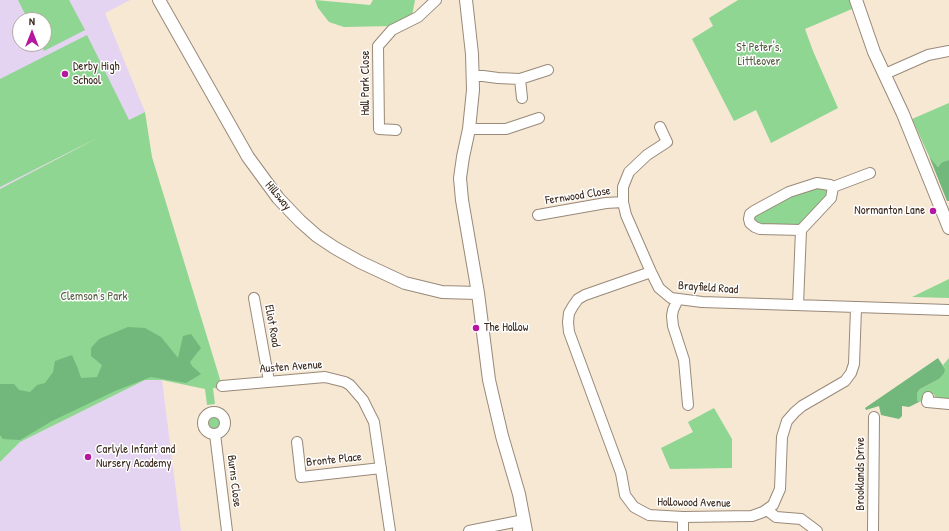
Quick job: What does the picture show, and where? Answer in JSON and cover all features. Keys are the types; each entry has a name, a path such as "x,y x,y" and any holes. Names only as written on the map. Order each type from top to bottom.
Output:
{"street":[{"name":"Hillsway","path":"159,0 248,157 278,198 300,221 317,236 335,248 360,262 405,283 442,292 478,293"},
{"name":"Hall Park Close","path":"396,130 379,129 378,46 392,30 418,17 436,0"},
{"path":"466,0 472,54 473,90 469,129 460,178 464,214 478,293 489,380 500,429 519,494 522,526 469,531"},
{"path":"856,0 867,32 903,114 949,228"},
{"path":"885,74 928,55 949,51"},
{"path":"472,76 520,79 548,70"},
{"path":"520,79 522,98"},
{"path":"469,129 506,129 539,118"},
{"name":"Brayfield Road","path":"660,127 667,142 647,155 629,172 623,187 623,202 626,214 651,272 659,288 671,298 702,302 949,310"},
{"path":"801,230 760,229 750,223 750,214 789,192 817,183 830,185 833,187 870,173"},
{"path":"798,305 801,230 831,198 833,187"},
{"name":"Fernwood Close","path":"538,215 606,203 623,202"},
{"name":"Hollowood Avenue","path":"651,272 585,294 578,299 569,313 568,322 569,332 621,473 624,490 628,500 638,510 649,515 683,517 752,516 759,515 768,510"},
{"name":"Eliot Road","path":"254,298 269,381"},
{"path":"678,299 672,316 673,326 684,360 688,405"},
{"path":"817,531 801,519 776,517 768,510 776,500 780,489 782,437 787,421 802,406 844,381 851,373 854,364 856,308"},
{"name":"Austen Avenue","path":"222,386 325,377 350,385 364,400 374,422 390,531"},
{"path":"928,397 927,402 949,404"},
{"name":"Brooklands Drive","path":"873,531 874,417"},
{"name":"Burns Close","path":"215,434 227,531"},
{"name":"Bronte Place","path":"297,442 301,477 381,468"},
{"path":"683,517 683,531"}],"shaded area":[{"name":"Derby High School","path":"0,0 130,0 105,13 145,112 0,189"},
{"name":"Carlyle Infant and Nursery Academy","path":"145,380 162,380 181,531 0,531 0,462 20,442"}],"green space":[{"path":"18,0 69,0 85,30 52,47 52,12 24,12"},
{"path":"315,0 370,5 373,0 415,0 412,16 393,26 344,27 329,22 318,8"},
{"name":"St Peter's, Littleover","path":"738,0 849,0 852,9 805,29 838,108 771,143 756,110 734,121 692,39 713,26 709,18"},
{"name":"Clemson's Park","path":"87,35 129,120 145,112 152,157 223,389 213,388 215,404 207,405 205,389 162,380 145,380 20,442 0,462 0,189 101,136 0,187 0,79"},
{"path":"949,103 949,160 942,162 938,167 929,156 912,119"},
{"path":"929,156 938,167 942,162 949,160 949,201 947,201"},
{"path":"822,187 826,190 826,197 802,226 760,227 754,221 755,214 791,195"},
{"path":"949,279 949,298 912,297"},
{"path":"128,327 145,328 161,337 178,358 183,336 191,334 201,348 190,362 192,366 201,374 186,383 151,377 115,391 52,421 20,440 3,439 0,435 0,384 14,384 19,390 30,392 37,385 45,383 53,372 55,361 72,355 81,378 97,377 102,365 91,356 91,348 99,339"},
{"path":"938,358 945,369 944,373 939,379 920,389 917,393 917,400 919,402 909,407 902,406 902,416 899,419 881,415 879,406 866,410 865,408"},
{"path":"949,358 949,400 936,399 934,394 923,394 922,401 919,402 917,400 917,393 920,389 939,379 945,369 943,365"},
{"path":"714,408 732,439 732,468 670,469 661,448 693,432 688,422"},
{"path":"211,416 217,416 221,420 221,426 217,430 211,430 207,426 207,420"}],"place":[{"name":"Derby High School","path":"65,74"},
{"name":"Normanton Lane","path":"933,211"},
{"name":"The Hollow","path":"476,328"},
{"name":"Carlyle Infant and Nursery Academy","path":"88,457"}]}
